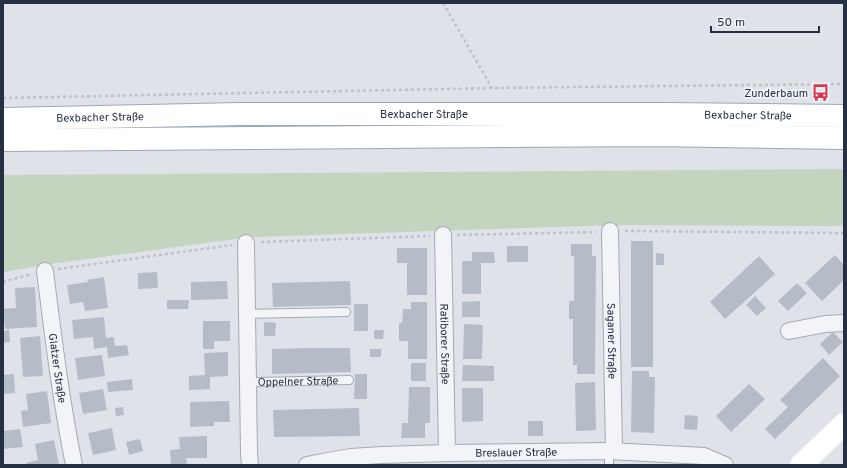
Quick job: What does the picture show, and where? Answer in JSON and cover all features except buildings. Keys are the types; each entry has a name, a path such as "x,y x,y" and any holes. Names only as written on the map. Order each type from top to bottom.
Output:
{"main road":[{"name":"Bexbacher Straße","path":"3,119 265,114 667,114 844,116"},
{"name":"Bexbacher Straße","path":"3,140 645,135 844,138"},
{"path":"800,465 844,424"}],"street":[{"name":"Saganer Straße","path":"610,231 610,456"},
{"name":"Ratiborer Straße","path":"443,235 447,453"},
{"name":"Oppelner Straße","path":"246,243 250,465"},
{"name":"Glatzer Straße","path":"45,271 55,353 69,444 74,465"},
{"path":"789,331 825,324 844,323"},
{"name":"Breslauer Straße","path":"307,465 352,457 447,453 704,456 725,465"}],"lane":[{"path":"247,314 346,312"},
{"name":"Oppelner Straße","path":"248,382 349,380"}],"path":[{"path":"443,3 493,88"},
{"path":"3,98 493,88 844,84"},
{"path":"3,282 45,271 246,243 443,235 610,231 844,233"}],"green space":[{"path":"844,169 844,226 619,225 251,237 50,264 3,272 3,175"}],"place":[{"name":"Zunderbaum","path":"821,93"}]}
